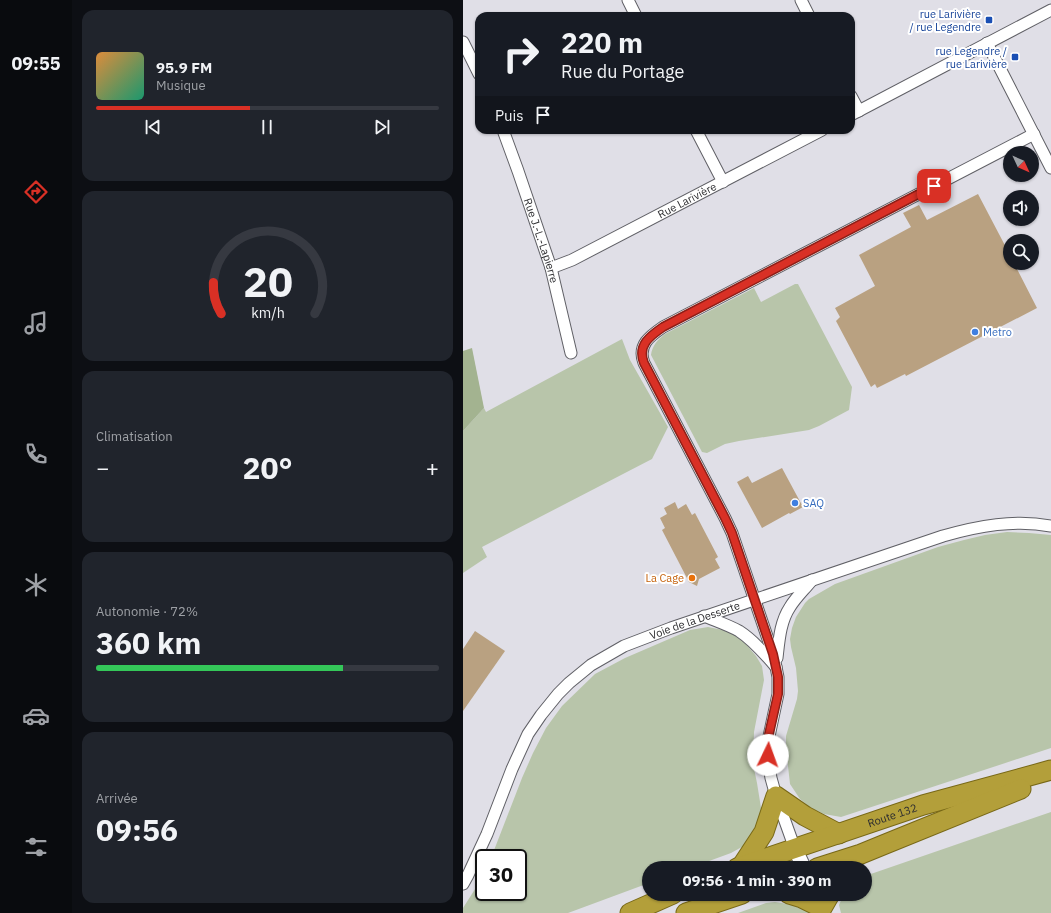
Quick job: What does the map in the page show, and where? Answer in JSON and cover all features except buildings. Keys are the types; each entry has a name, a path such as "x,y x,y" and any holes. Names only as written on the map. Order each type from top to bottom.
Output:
{"highway":[{"name":"Route 132","path":"758,861 923,805 1051,770"},
{"name":"Route 132","path":"855,861 1051,776"},
{"path":"743,861 764,832 776,796 805,816 839,834"},
{"path":"630,913 657,901"},
{"path":"686,913 721,901"}],"street":[{"path":"628,0 634,12"},
{"path":"801,0 807,12"},
{"path":"855,113 1051,10"},
{"path":"463,42 475,66"},
{"path":"987,43 1051,168"},
{"name":"Rue J.-L.-Lapierre","path":"504,134 551,268 571,353"},
{"path":"698,134 723,182"},
{"name":"Rue Larivière","path":"551,268 572,260 814,134"},
{"path":"801,861 776,796 769,769 769,734 778,694 778,677 773,654 737,545 725,518 644,363 641,356 642,350 653,334 663,327 1034,134"},
{"name":"Voie de la Desserte","path":"463,884 487,834 512,768 534,724 558,694 569,683 613,652 631,643 704,616 943,536 970,529 1005,524 1033,524 1051,526"},
{"path":"776,667 779,634 789,607 813,580"},
{"path":"704,616 740,632 776,667"}],"green space":[{"path":"795,284 798,284 852,387 849,410 809,430 739,441 725,444 707,453 702,452 651,355 654,346 665,334 754,288 761,302"},
{"path":"622,339 630,360 668,427 652,459 482,547 487,557 463,573 463,431 484,408 486,412"},
{"path":"472,348 484,408 463,431 463,351"},
{"path":"1007,532 1051,535 1051,748 841,817 824,814 811,808 800,799 790,784 786,748 786,736 798,691 796,668 790,639 796,617 805,603 809,599 835,584 938,547 985,535"},
{"path":"708,627 723,630 735,635 745,643 762,666 764,680 754,732 753,764 762,814 749,843 731,853 709,861 642,861 642,886 568,913 463,913 463,908 475,889 475,901 527,901 527,849 494,849 533,753 546,728 562,706 595,674 625,658 690,630"},
{"path":"1051,812 1051,913 841,913 839,905 841,901 872,901 872,874"},
{"path":"775,902 789,904 809,913 738,913 766,903"}],"place":[{"name":"rue Larivière / rue Legendre","path":"989,20"},
{"name":"rue Legendre / rue Larivière","path":"1015,57"},
{"name":"Metro","path":"975,332"},
{"name":"SAQ","path":"795,503"},
{"name":"La Cage","path":"692,578"}],"route":[{"path":"768,755 768,741 778,694 778,677 773,654 732,533 644,363 641,356 642,350 646,342 653,334 663,327 934,186"}]}
